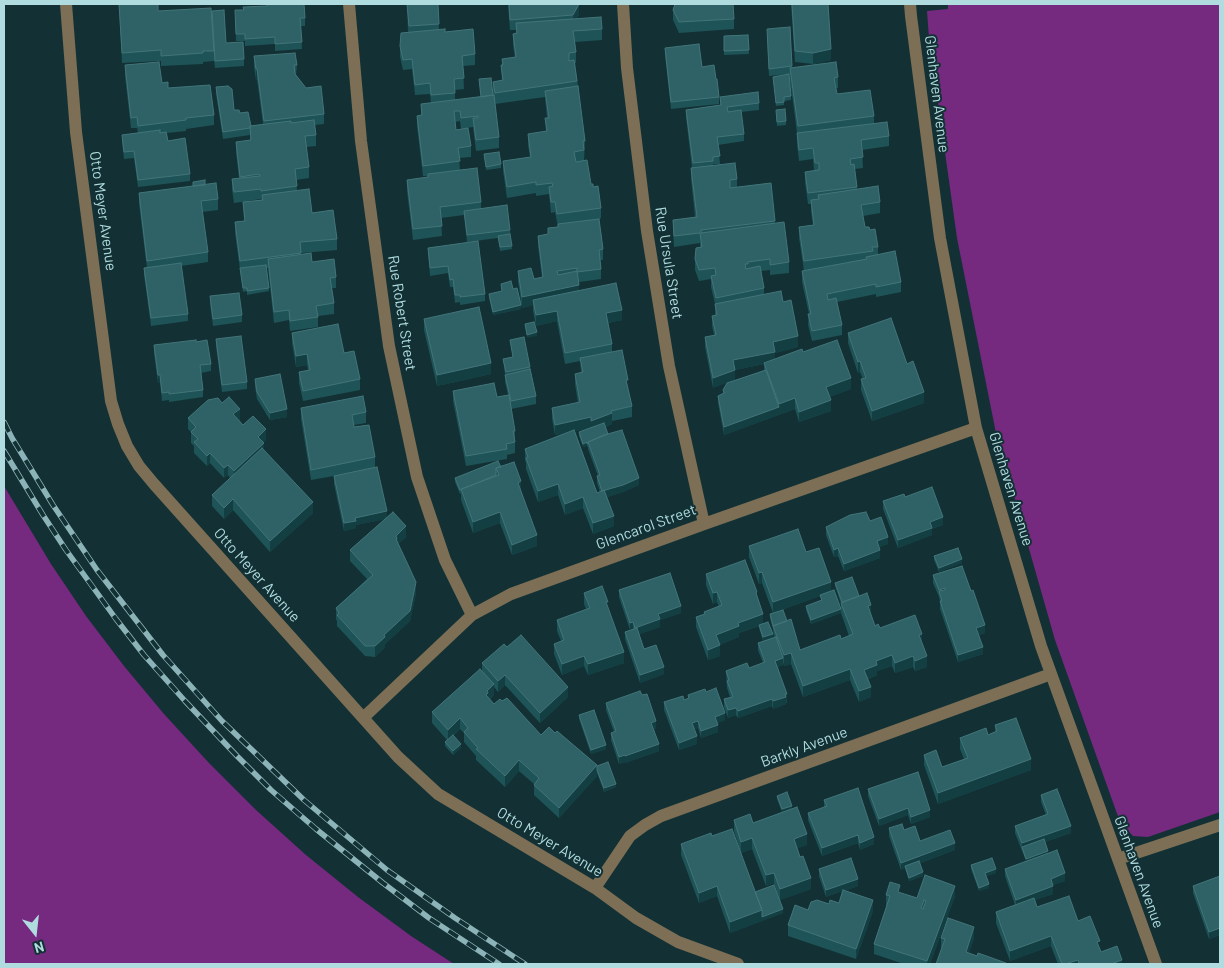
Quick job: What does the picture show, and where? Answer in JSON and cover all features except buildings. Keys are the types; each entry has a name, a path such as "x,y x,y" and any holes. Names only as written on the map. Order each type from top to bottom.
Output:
{"street":[{"name":"Otto Meyer Avenue","path":"66,4 76,132 111,401 127,446 135,459 154,484 398,757 438,794 595,888 636,918 678,942 738,964"},
{"name":"Rue Robert Street","path":"349,4 361,141 389,346 417,477 445,560 472,615"},
{"name":"Rue Ursula Street","path":"623,4 627,68 649,241 669,366 704,524"},
{"name":"Glenhaven Avenue","path":"910,4 910,16 940,238 976,428 1041,646 1156,964"},
{"name":"Glencarol Street","path":"363,718 472,615 511,594 976,428"},
{"name":"Barkly Avenue","path":"595,888 630,836 661,816 1051,674"},
{"path":"1118,859 1220,825"}],"shaded area":[{"path":"948,4 1220,4 1220,812 1148,837 1133,836 1120,822 1055,640 996,433 957,238 929,38 927,11 948,9"},
{"path":"4,486 51,564 86,616 164,714 209,763 256,810 306,855 358,897 411,936 454,964 4,964"}],"railway":[{"path":"4,422 53,505 97,570 163,655 222,721 304,800 387,870 525,964"},
{"path":"4,451 66,550 116,619 144,655 237,756 271,790 383,883 429,918 499,964"}]}
